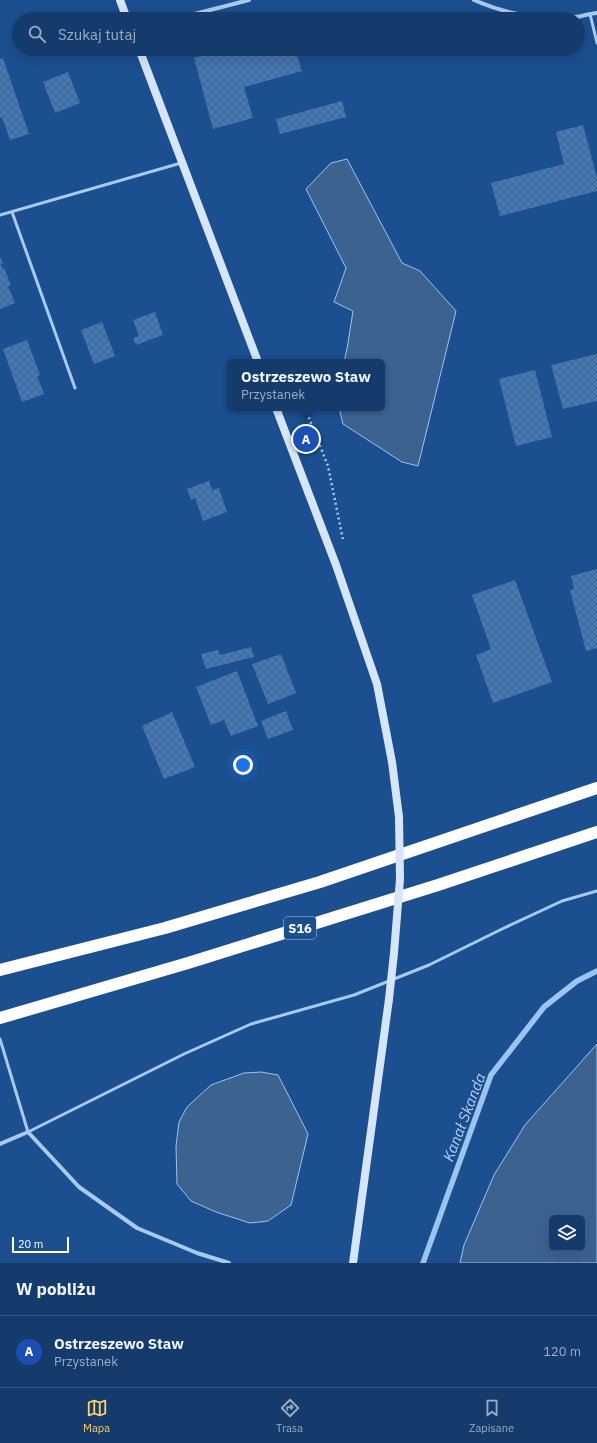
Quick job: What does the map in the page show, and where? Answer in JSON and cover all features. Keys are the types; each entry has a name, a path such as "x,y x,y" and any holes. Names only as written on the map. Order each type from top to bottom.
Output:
{"highway":[{"path":"0,970 165,928 320,882 597,788"},
{"name":"S16","path":"0,1018 196,961 438,885 597,832"}],"street":[{"path":"120,0 124,12"},
{"path":"202,12 249,0"},
{"path":"474,0 511,12"},
{"path":"585,15 597,13"},
{"path":"141,56 257,359"},
{"path":"277,411 336,565 377,684 392,762 399,817 400,879 394,953 354,1263"},
{"path":"0,1144 28,1132 79,1187 137,1228 197,1253 229,1263"}],"lane":[{"path":"590,14 597,42"},
{"path":"0,215 182,162"},
{"path":"12,212 74,388"},
{"path":"0,1039 28,1132 184,1054 251,1024 354,994 429,965 502,928 562,901 597,891"}],"water":[{"path":"347,159 402,263 420,271 456,311 418,466 402,462 343,424 340,411 385,411 385,359 345,359 353,311 334,302 346,268 306,189 331,163"},
{"path":"597,1044 597,1263 460,1263 464,1245 494,1175 525,1125"},
{"path":"261,1072 278,1075 308,1134 291,1205 268,1221 250,1223 216,1212 191,1201 177,1184 176,1146 179,1122 187,1107 211,1085 244,1073"}],"building":[{"path":"201,56 297,56 302,71 244,87 253,118 213,129 194,58"},
{"path":"3,58 29,134 10,140 2,117 0,118 0,59"},
{"path":"68,72 80,103 55,113 43,82"},
{"path":"342,101 346,117 280,134 276,119"},
{"path":"583,125 597,178 597,191 500,216 491,183 564,164 556,132"},
{"path":"0,257 3,264 1,264 2,269 4,268 11,285 8,286 15,303 0,309"},
{"path":"155,312 163,335 136,345 133,338 139,336 133,320"},
{"path":"102,322 115,356 94,364 81,330"},
{"path":"27,340 40,375 37,376 44,394 22,402 3,349"},
{"path":"597,354 597,401 563,409 551,365"},
{"path":"535,370 552,437 516,446 499,379"},
{"path":"209,481 212,490 219,488 227,512 203,521 195,498 191,500 187,489"},
{"path":"597,569 597,648 586,651 570,590 574,589 571,576"},
{"path":"515,580 552,682 493,703 476,655 491,649 472,595"},
{"path":"251,647 254,657 206,669 201,654 218,650 220,655"},
{"path":"281,654 296,693 268,704 252,664"},
{"path":"237,671 258,726 231,736 224,720 211,725 196,687"},
{"path":"286,711 293,730 268,739 261,721"},
{"path":"172,712 195,767 164,779 142,726"}],"waterway":[{"name":"Kanał Skanda","path":"423,1263 491,1075 544,1007 577,981 597,971"}],"place":[{"name":"Ostrzeszewo Staw","path":"306,439"}]}
